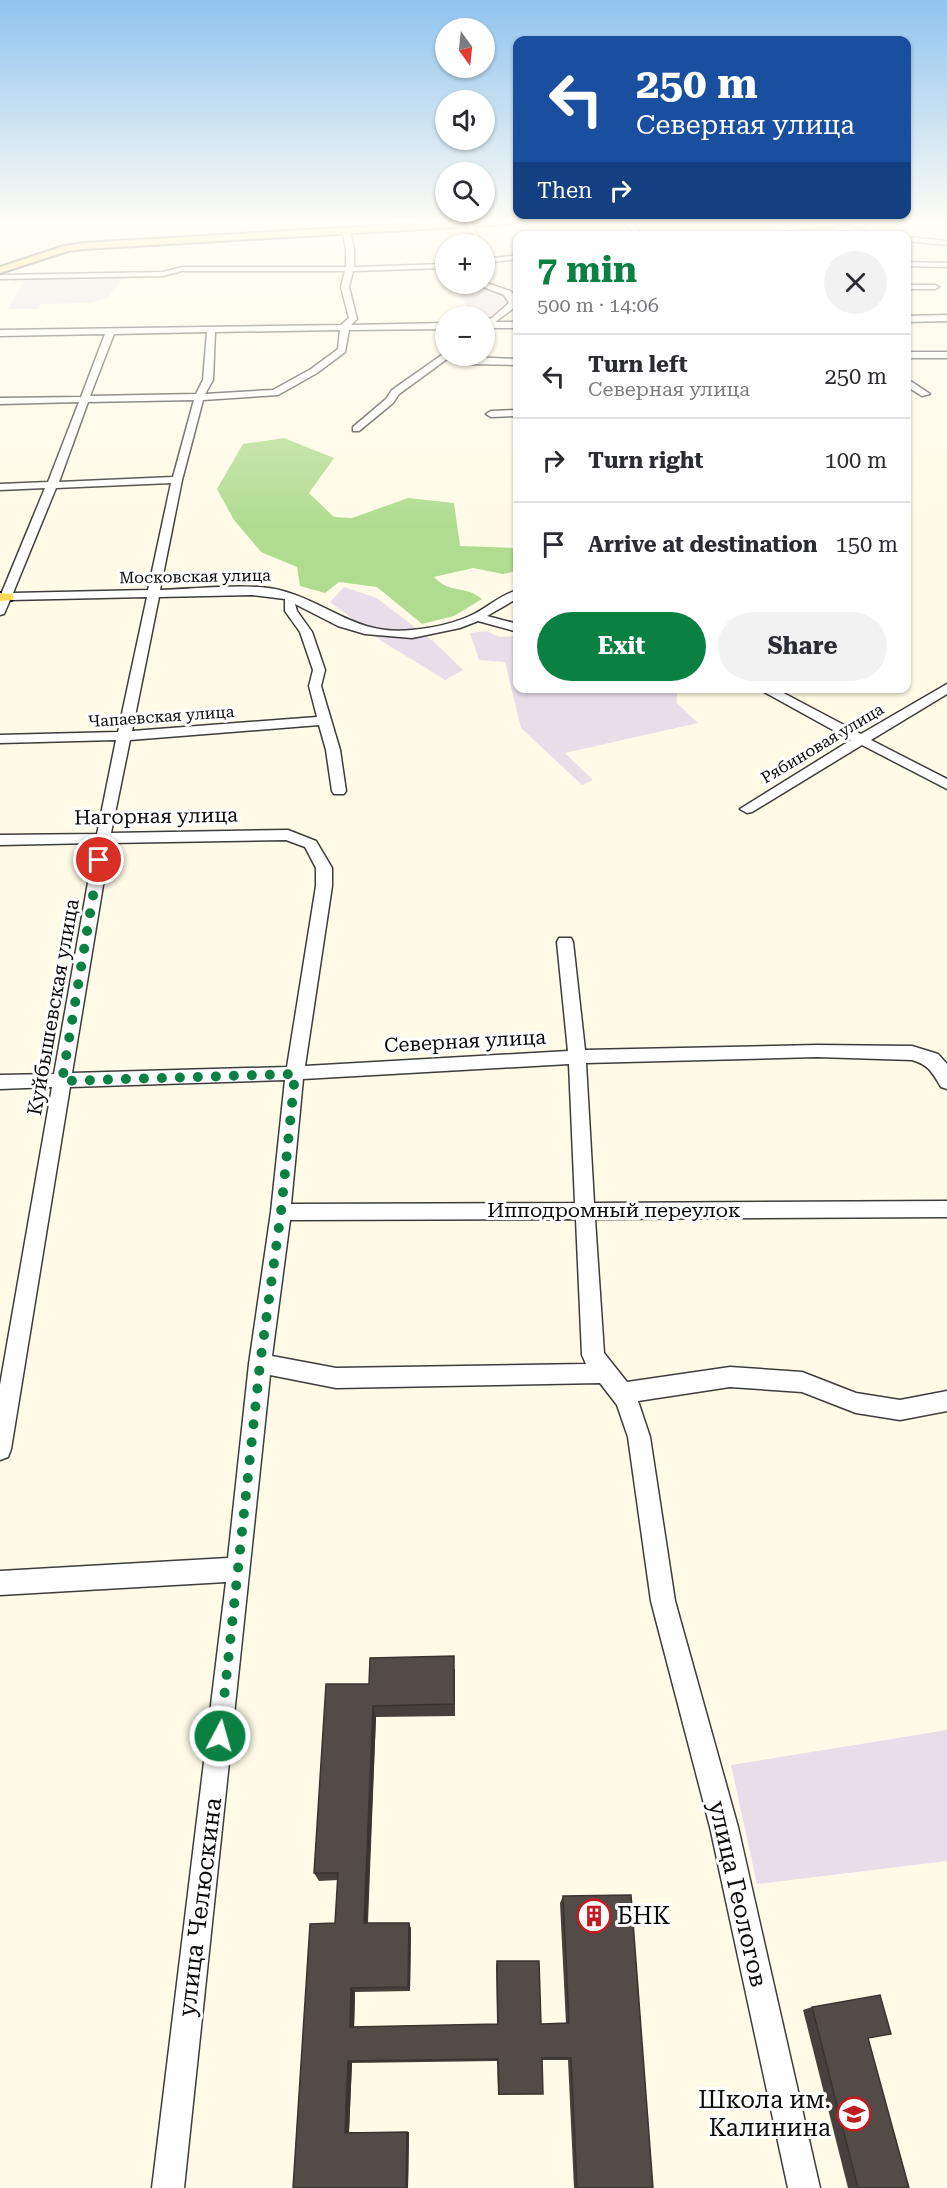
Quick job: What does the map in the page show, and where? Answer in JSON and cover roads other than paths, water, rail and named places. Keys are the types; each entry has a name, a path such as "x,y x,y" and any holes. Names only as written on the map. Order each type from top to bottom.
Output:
{"street":[{"path":"0,401 275,393 337,356 342,350 345,326 348,323"},
{"path":"495,324 513,325"},
{"path":"0,333 435,326"},
{"name":"Куйбышевская улица","path":"0,1449 103,838 177,480 199,397 208,380 211,329"},
{"path":"0,611 3,597 52,485 111,330"},
{"path":"911,356 947,355"},
{"path":"495,362 513,362"},
{"path":"356,429 390,401 395,392 435,363"},
{"path":"911,385 925,394"},
{"path":"490,414 513,412"},
{"path":"0,486 177,480"},
{"name":"Московская улица","path":"3,597 252,591 279,593 291,597 324,616 365,630 412,633 456,625 477,617 513,596"},
{"path":"291,597 291,611 306,632 319,670 315,686 333,750 339,791"},
{"path":"477,617 513,627"},
{"name":"Рябиновая улица","path":"747,809 947,688"},
{"path":"773,693 947,784"},
{"name":"Чапаевская улица","path":"0,739 124,736 324,721"},
{"name":"Нагорная улица","path":"0,840 288,835 311,844"},
{"name":"улица Челюскина","path":"168,2188 239,1569 260,1364 281,1212 295,1074 324,886 324,868 311,844"},
{"path":"260,1364 336,1378 603,1373 593,1356 577,1057 565,942"},
{"name":"Северная улица","path":"0,1082 295,1074 577,1057 817,1051 912,1053 932,1059 943,1071 947,1082"},
{"name":"Ипподромный переулок","path":"281,1212 947,1209"},
{"name":"улица Геологов","path":"603,1373 622,1393 633,1415 639,1437 663,1601 724,1827 804,2188"},
{"path":"622,1393 730,1377 802,1382 856,1403 900,1410 947,1401"},
{"path":"0,1583 239,1569"}],"place":[{"name":"БНК","path":"594,1916"},
{"name":"Школа им. Калинина","path":"854,2114"}]}
